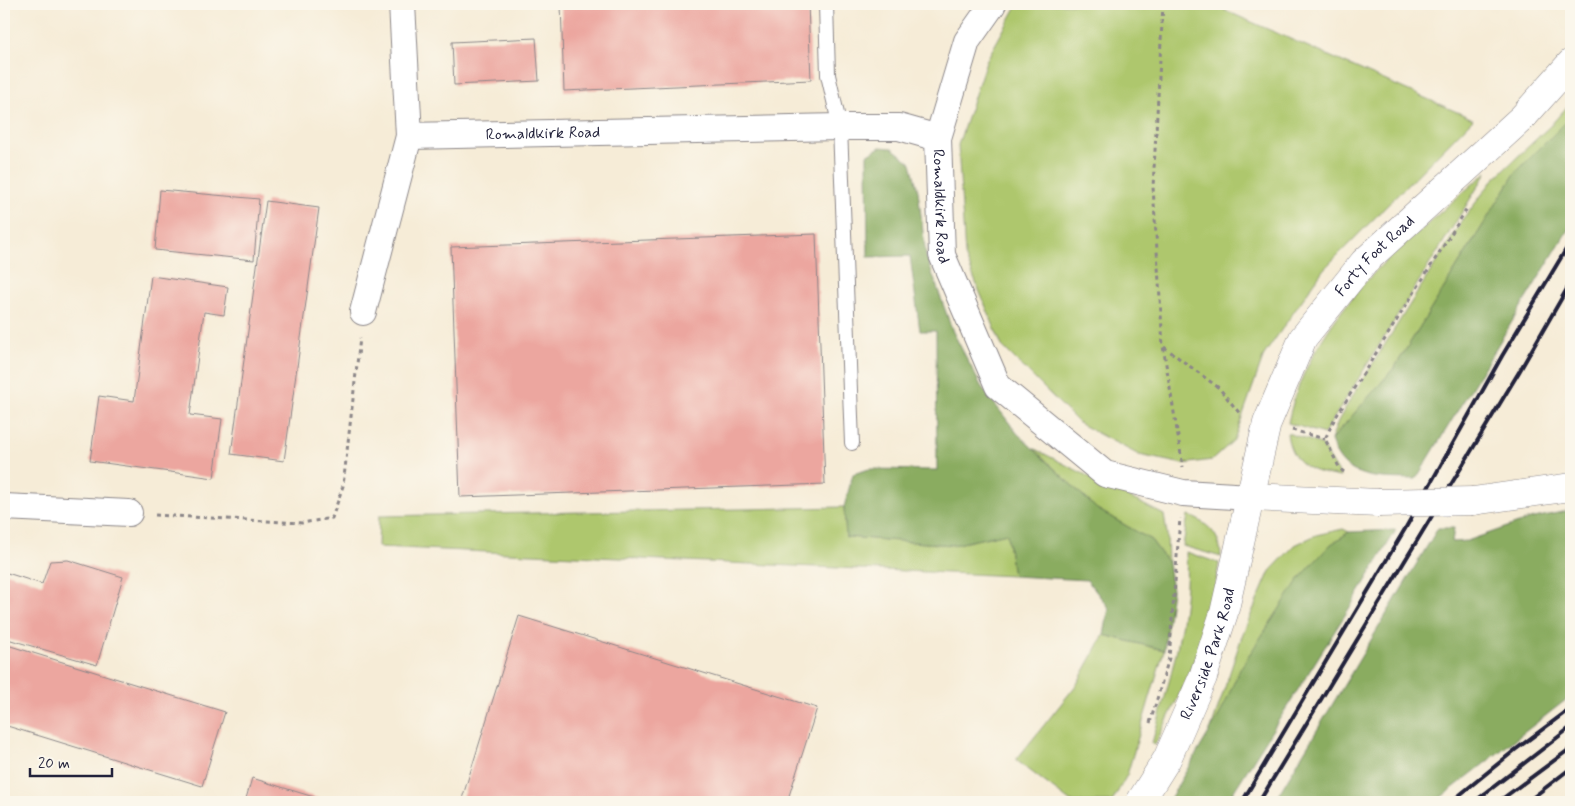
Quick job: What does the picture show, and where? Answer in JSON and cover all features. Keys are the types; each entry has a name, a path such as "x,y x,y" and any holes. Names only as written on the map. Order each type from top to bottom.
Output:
{"street":[{"path":"363,312 409,136 402,4"},
{"path":"938,138 967,41 993,4"},
{"name":"Forty Foot Road","path":"1251,497 1267,423 1303,338 1364,262 1523,117 1571,63"},
{"name":"Romaldkirk Road","path":"409,136 898,127 938,138 942,255 998,386 1105,474 1183,493 1251,497"},
{"path":"1251,497 1366,503 1473,501 1571,487"},
{"name":"Riverside Park Road","path":"1140,802 1166,759 1203,677 1224,613 1251,497"},
{"path":"4,507 129,513"}],"lane":[{"path":"826,4 828,75 840,127 852,443"}],"path":[{"path":"1148,729 1169,658 1183,493 1183,464 1163,346 1153,187 1163,4"},
{"path":"1325,439 1334,420 1471,202"},
{"path":"129,513 302,523 332,518 343,486 363,312"},
{"path":"1163,346 1219,388 1242,417 1325,439 1340,469 1355,481 1366,503"}],"green space":[{"path":"1018,4 1224,4 1224,10 1473,119 1323,270 1264,355 1234,440 1212,460 1183,464 1139,455 1080,424 1002,346 965,256 958,145 986,61"},
{"path":"1571,102 1571,117 1516,172 1395,367 1331,440 1338,421 1350,400 1462,221 1492,181 1550,126"},
{"path":"1571,117 1571,225 1416,479 1376,477 1353,471 1336,454 1331,440 1395,367 1516,172"},
{"path":"880,147 892,148 911,163 918,191 926,256 953,332 981,386 1017,433 1047,462 1097,509 1151,540 1168,563 1172,590 1164,650 1104,635 1109,608 1087,580 1013,576 1007,533 953,545 846,537 844,507 853,474 869,469 937,470 936,331 920,331 910,256 868,257 867,155"},
{"path":"1487,172 1324,434 1288,423 1293,402 1310,362 1320,342 1346,306 1384,263"},
{"path":"1287,433 1321,444 1340,477 1320,473 1304,466 1293,453"},
{"path":"1033,448 1164,515 1168,563 1151,540 1097,509"},
{"path":"844,507 846,537 953,545 1007,533 1013,576 378,547 379,516"},
{"path":"1571,510 1571,696 1435,802 1274,802 1438,528 1454,528 1452,542 1467,541 1530,519"},
{"path":"1188,515 1202,522 1216,536 1221,557 1183,546"},
{"path":"1343,529 1349,532 1330,545 1211,729 1243,633 1270,571 1295,545 1316,535"},
{"path":"1396,530 1357,596 1227,802 1168,802 1221,712 1240,669 1299,579 1330,545 1349,532"},
{"path":"1186,552 1219,563 1216,583 1211,610 1198,649 1185,682 1155,745 1152,743 1177,649 1185,601"},
{"path":"1104,635 1164,650 1127,775 1112,802 1071,802 1016,760 1077,684"}],"building":[{"path":"561,4 808,4 811,80 564,91"},
{"path":"536,38 539,81 454,85 452,42"},
{"path":"160,190 259,199 254,260 155,250"},
{"path":"266,201 319,208 284,461 231,454"},
{"path":"816,234 825,484 460,497 451,247"},
{"path":"151,276 228,287 224,315 204,312 190,415 222,419 214,478 90,461 99,396 134,401"},
{"path":"68,560 123,577 97,665 4,638 4,572 42,584 50,561"},
{"path":"519,616 817,708 787,802 461,802"},
{"path":"4,644 225,712 202,786 4,725"},
{"path":"252,778 330,802 245,802"}],"railway":[{"path":"1242,802 1405,529 1502,356 1571,241"},
{"path":"1259,802 1519,372 1571,282"},
{"path":"1451,802 1571,708"},
{"path":"1474,802 1571,727"},
{"path":"1498,802 1571,748"},
{"path":"1527,802 1571,768"}]}
